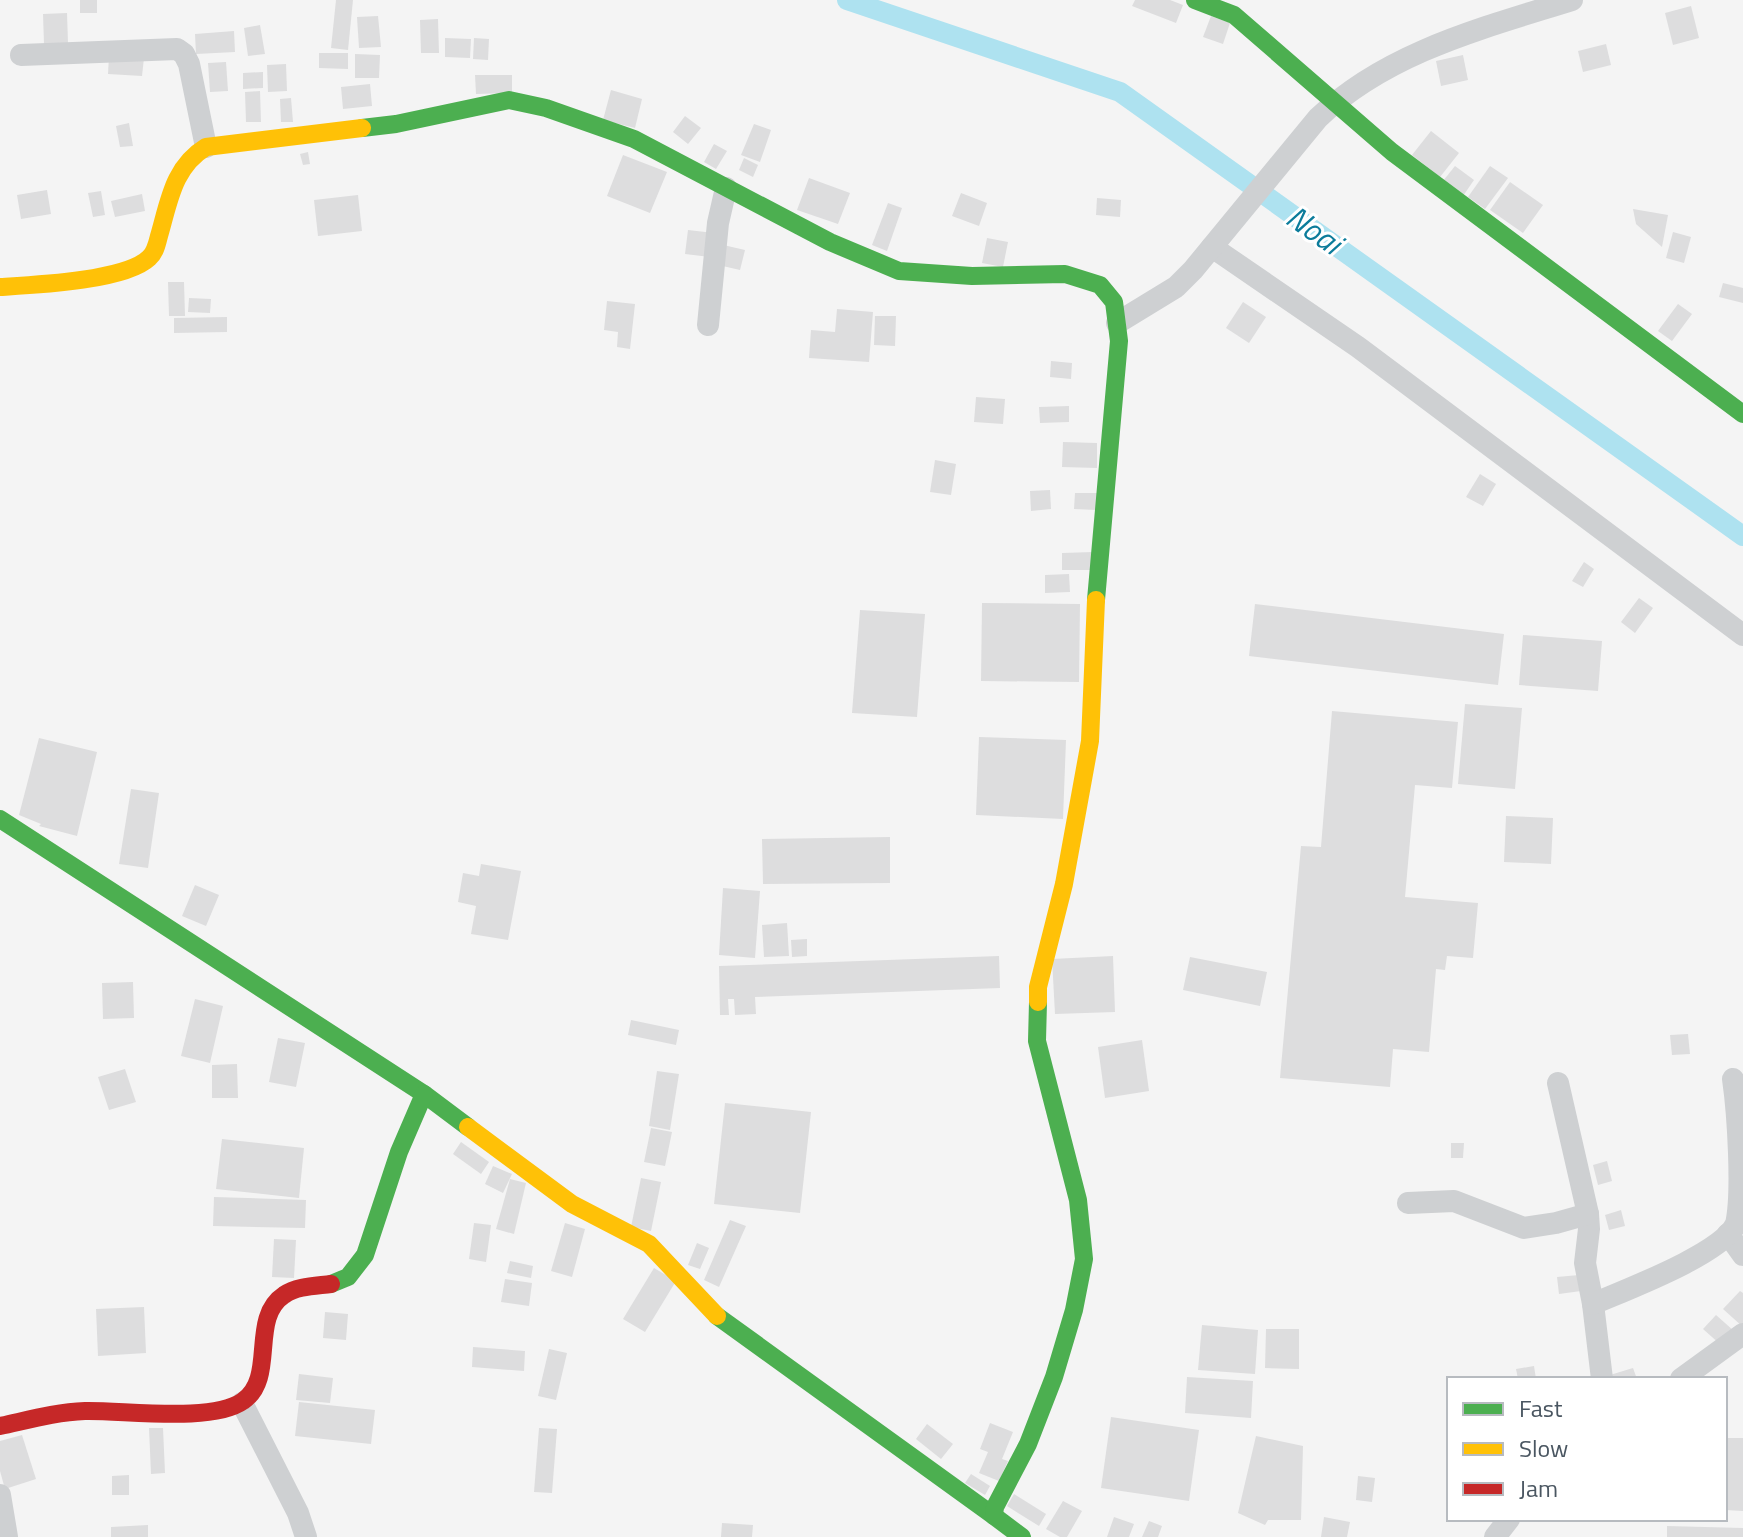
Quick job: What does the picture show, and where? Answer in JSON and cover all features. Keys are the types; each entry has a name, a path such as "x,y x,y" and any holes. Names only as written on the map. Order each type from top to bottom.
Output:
{"street":[{"path":"1117,323 1176,287 1326,110 1371,76 1413,55 1572,0"},
{"path":"1213,2 1234,15 1326,110 1392,152 1743,414"},
{"path":"21,55 177,49 189,64 206,147"},
{"path":"0,287 47,284 125,270 142,263 156,249 177,174 185,161 206,147 396,124 509,100 546,108 634,139 830,242 899,271 972,276 1065,274 1100,285 1114,302 1119,341 1098,556 1090,741 1064,884 1038,987 1037,1041 1078,1200 1084,1259 1074,1310 1054,1377 1028,1444 995,1507 994,1516"},
{"path":"708,325 718,223 726,188"},
{"path":"1212,247 1358,347 1743,635"},
{"path":"0,819 424,1094 572,1204 649,1244 720,1319 1022,1537"},
{"path":"1593,1304 1676,1267 1717,1244 1735,1227 1740,1212 1742,1160 1733,1079"},
{"path":"1558,1083 1588,1214 1585,1263 1602,1377"},
{"path":"0,1426 81,1411 196,1412 242,1403 253,1392 259,1378 264,1332 276,1302 294,1290 346,1279 359,1266 395,1162 424,1094"},
{"path":"1408,1203 1454,1201 1524,1228 1588,1214"},
{"path":"1728,1234 1743,1255"},
{"path":"1684,1377 1743,1334"},
{"path":"242,1403 298,1513 306,1537"},
{"path":"0,1495 7,1537"},
{"path":"1495,1537 1507,1521"}],"building":[{"path":"80,0 97,0 97,13 80,13"},
{"path":"336,0 353,0 348,50 331,48"},
{"path":"1135,0 1170,0 1183,5 1176,23 1132,6"},
{"path":"1691,6 1699,38 1673,45 1665,13"},
{"path":"67,13 68,43 44,44 43,14"},
{"path":"378,16 381,47 359,48 357,17"},
{"path":"1211,16 1230,23 1223,44 1203,37"},
{"path":"438,19 439,53 421,53 420,20"},
{"path":"260,25 265,54 248,56 244,28"},
{"path":"234,31 235,52 196,54 195,34"},
{"path":"445,38 471,39 470,58 445,57"},
{"path":"474,38 489,39 488,60 473,59"},
{"path":"1606,44 1611,65 1583,72 1578,51"},
{"path":"319,53 348,53 348,69 319,68"},
{"path":"355,54 380,55 379,78 355,78"},
{"path":"1463,55 1468,80 1441,86 1436,61"},
{"path":"109,56 144,58 142,76 108,74"},
{"path":"226,62 228,91 210,92 208,63"},
{"path":"286,64 287,91 268,92 267,65"},
{"path":"263,72 263,88 243,89 243,73"},
{"path":"475,75 512,75 512,93 476,94"},
{"path":"370,84 372,106 343,109 341,87"},
{"path":"611,90 642,99 635,128 603,120"},
{"path":"260,91 261,122 246,122 245,92"},
{"path":"291,98 293,122 281,122 280,99"},
{"path":"685,116 701,128 688,144 673,132"},
{"path":"129,123 133,146 120,147 116,126"},
{"path":"754,124 771,130 760,162 741,155"},
{"path":"1431,131 1459,153 1440,177 1412,155"},
{"path":"714,144 727,151 716,169 704,162"},
{"path":"308,152 310,164 303,165 300,154"},
{"path":"623,155 667,172 650,213 607,196"},
{"path":"744,158 758,165 753,177 739,170"},
{"path":"1455,166 1474,180 1463,196 1443,181"},
{"path":"1490,166 1508,178 1485,209 1468,197"},
{"path":"809,178 850,193 838,224 797,210"},
{"path":"1510,182 1543,205 1523,233 1490,210"},
{"path":"47,190 51,214 21,219 17,195"},
{"path":"101,191 105,215 93,217 88,193"},
{"path":"961,193 987,203 979,226 952,216"},
{"path":"142,194 145,211 115,217 111,201"},
{"path":"358,195 362,231 318,236 314,200"},
{"path":"1097,198 1121,200 1120,217 1096,215"},
{"path":"888,203 902,208 887,251 872,245"},
{"path":"1633,209 1668,215 1662,247 1636,224"},
{"path":"688,230 714,233 710,257 685,254"},
{"path":"1673,232 1691,237 1684,263 1666,258"},
{"path":"987,238 1008,242 1003,267 982,263"},
{"path":"719,244 745,250 740,270 714,264"},
{"path":"168,282 184,282 185,316 169,316"},
{"path":"1723,283 1743,288 1743,303 1719,297"},
{"path":"189,298 211,299 210,313 188,312"},
{"path":"607,301 635,304 630,349 617,347 618,332 604,330"},
{"path":"1243,302 1266,317 1249,343 1226,328"},
{"path":"1678,304 1692,314 1672,341 1658,331"},
{"path":"837,309 873,312 869,362 809,358 811,330 835,332"},
{"path":"875,316 896,316 895,346 874,345"},
{"path":"227,317 227,332 174,333 174,318"},
{"path":"1051,361 1072,363 1071,379 1050,377"},
{"path":"976,397 1005,399 1003,424 974,422"},
{"path":"1069,406 1069,422 1040,423 1039,407"},
{"path":"1063,442 1097,443 1097,468 1062,467"},
{"path":"935,460 956,464 951,495 930,492"},
{"path":"1480,474 1496,484 1483,506 1466,497"},
{"path":"1050,490 1051,509 1031,511 1030,491"},
{"path":"1075,493 1097,493 1096,510 1074,509"},
{"path":"1093,552 1093,570 1062,570 1062,553"},
{"path":"1584,562 1594,569 1583,587 1572,581"},
{"path":"1069,574 1070,592 1045,593 1045,575"},
{"path":"1639,598 1653,608 1635,633 1621,622"},
{"path":"982,603 1080,604 1079,682 981,681"},
{"path":"1255,604 1504,634 1498,685 1249,656"},
{"path":"860,610 925,614 917,717 852,713"},
{"path":"1523,635 1602,641 1598,691 1519,685"},
{"path":"1465,704 1522,708 1515,789 1458,784"},
{"path":"1332,711 1458,722 1452,788 1415,785 1405,897 1478,903 1473,958 1447,956 1445,970 1436,969 1429,1052 1393,1049 1390,1087 1280,1078 1301,846 1321,847"},
{"path":"979,737 1066,740 1063,819 976,815"},
{"path":"39,738 97,752 77,836 39,826 41,824 19,815"},
{"path":"131,789 159,793 148,868 119,864"},
{"path":"1506,816 1553,818 1551,864 1504,862"},
{"path":"890,837 890,883 763,884 762,839"},
{"path":"481,864 521,871 508,940 471,934 476,906 458,902 463,873 479,876"},
{"path":"195,885 219,895 206,926 182,916"},
{"path":"723,888 760,891 755,958 719,955"},
{"path":"787,923 789,956 764,957 762,925"},
{"path":"807,939 807,956 792,957 791,940"},
{"path":"999,956 1000,988 755,997 756,1014 735,1015 734,999 728,999 729,1015 720,1015 719,966"},
{"path":"1113,956 1115,1012 1055,1014 1052,959"},
{"path":"1190,957 1267,972 1260,1006 1183,990"},
{"path":"133,982 134,1018 103,1019 102,983"},
{"path":"195,999 223,1006 210,1063 181,1056"},
{"path":"631,1020 679,1030 676,1045 628,1035"},
{"path":"1688,1034 1690,1054 1672,1055 1670,1035"},
{"path":"278,1038 305,1043 296,1087 269,1082"},
{"path":"1142,1040 1149,1091 1105,1098 1098,1047"},
{"path":"237,1064 238,1098 212,1098 212,1065"},
{"path":"125,1069 136,1102 109,1110 98,1077"},
{"path":"657,1071 679,1074 670,1130 649,1126"},
{"path":"725,1103 811,1112 800,1213 714,1204"},
{"path":"651,1128 672,1132 665,1166 644,1162"},
{"path":"222,1139 304,1148 299,1198 216,1189"},
{"path":"461,1142 489,1162 481,1174 453,1154"},
{"path":"1451,1143 1464,1143 1463,1158 1451,1158"},
{"path":"1607,1161 1612,1181 1598,1185 1593,1165"},
{"path":"493,1166 512,1174 503,1193 485,1184"},
{"path":"641,1178 661,1182 651,1231 631,1227"},
{"path":"510,1179 526,1183 514,1234 496,1229"},
{"path":"214,1197 306,1200 305,1228 213,1226"},
{"path":"1621,1210 1625,1226 1609,1230 1605,1215"},
{"path":"730,1220 746,1226 719,1287 704,1280"},
{"path":"474,1223 491,1225 486,1262 469,1259"},
{"path":"565,1223 585,1229 572,1277 551,1271"},
{"path":"274,1239 296,1240 294,1278 272,1277"},
{"path":"697,1243 709,1248 700,1269 688,1265"},
{"path":"510,1261 533,1266 531,1278 507,1273"},
{"path":"654,1268 676,1281 645,1332 623,1319"},
{"path":"1579,1275 1581,1291 1559,1294 1557,1277"},
{"path":"505,1279 532,1283 529,1306 501,1302"},
{"path":"1740,1291 1743,1293 1743,1327 1723,1309"},
{"path":"144,1307 146,1353 98,1356 96,1309"},
{"path":"325,1312 348,1314 346,1340 323,1338"},
{"path":"1716,1315 1734,1331 1721,1345 1703,1329"},
{"path":"1202,1325 1258,1330 1255,1374 1198,1370"},
{"path":"1266,1329 1299,1329 1299,1369 1265,1368"},
{"path":"473,1347 525,1351 524,1371 472,1367"},
{"path":"549,1349 567,1353 556,1400 538,1396"},
{"path":"1534,1366 1536,1377 1518,1377 1516,1369"},
{"path":"1633,1368 1636,1377 1610,1377"},
{"path":"299,1374 333,1378 330,1403 296,1400"},
{"path":"1187,1377 1253,1381 1251,1418 1185,1413"},
{"path":"299,1402 375,1410 371,1444 295,1436"},
{"path":"1111,1417 1199,1430 1189,1501 1101,1488"},
{"path":"990,1423 1013,1432 1002,1459 1008,1461 999,1481 979,1473 988,1452 980,1449"},
{"path":"927,1424 953,1444 941,1459 916,1439"},
{"path":"149,1428 163,1428 165,1473 151,1474"},
{"path":"539,1428 557,1429 552,1493 534,1492"},
{"path":"22,1435 36,1479 5,1489 0,1471 0,1441"},
{"path":"1256,1436 1303,1446 1301,1520 1268,1520 1265,1525 1238,1513"},
{"path":"1727,1438 1743,1438 1743,1511 1727,1510"},
{"path":"971,1474 990,1486 985,1495 965,1483"},
{"path":"129,1475 129,1495 112,1495 112,1476"},
{"path":"1358,1476 1375,1478 1372,1502 1356,1500"},
{"path":"1014,1494 1046,1514 1039,1526 1007,1506"},
{"path":"1063,1501 1082,1511 1067,1537 1060,1537 1046,1529"},
{"path":"1114,1517 1134,1524 1129,1537 1107,1537"},
{"path":"1324,1517 1350,1522 1347,1537 1321,1537"},
{"path":"1149,1521 1162,1526 1158,1537 1142,1537"},
{"path":"722,1523 753,1525 752,1537 721,1537"},
{"path":"148,1525 148,1537 111,1537 111,1527"},
{"path":"1667,1526 1743,1528 1743,1537 1667,1537"}],"waterway":[{"name":"Noai","path":"847,0 1120,92 1743,536"}],"traffic: fast":[{"path":"1195,0 1234,15 1392,152 1743,414"},
{"path":"362,128 396,124 509,100 546,108 634,139 830,242 899,271 972,276 1065,274 1100,285 1114,302 1119,341 1096,600"},
{"path":"0,819 424,1094 468,1127"},
{"path":"1022,1537 994,1516 995,1507 1028,1444 1054,1377 1074,1310 1084,1259 1078,1200 1037,1041 1038,1002"},
{"path":"331,1284 348,1277 365,1255 399,1152 424,1094"},
{"path":"717,1316 994,1516"}],"traffic: slow":[{"path":"0,287 100,277 137,266 149,258 156,248 179,175 206,147 362,128"},
{"path":"1038,1002 1038,987 1064,884 1090,741 1096,600"},
{"path":"468,1127 572,1204 649,1244 717,1316"}],"traffic: jam":[{"path":"0,1426 74,1412 190,1414 229,1408 243,1401 253,1391 259,1378 268,1318 274,1305 295,1290 331,1284"}]}
